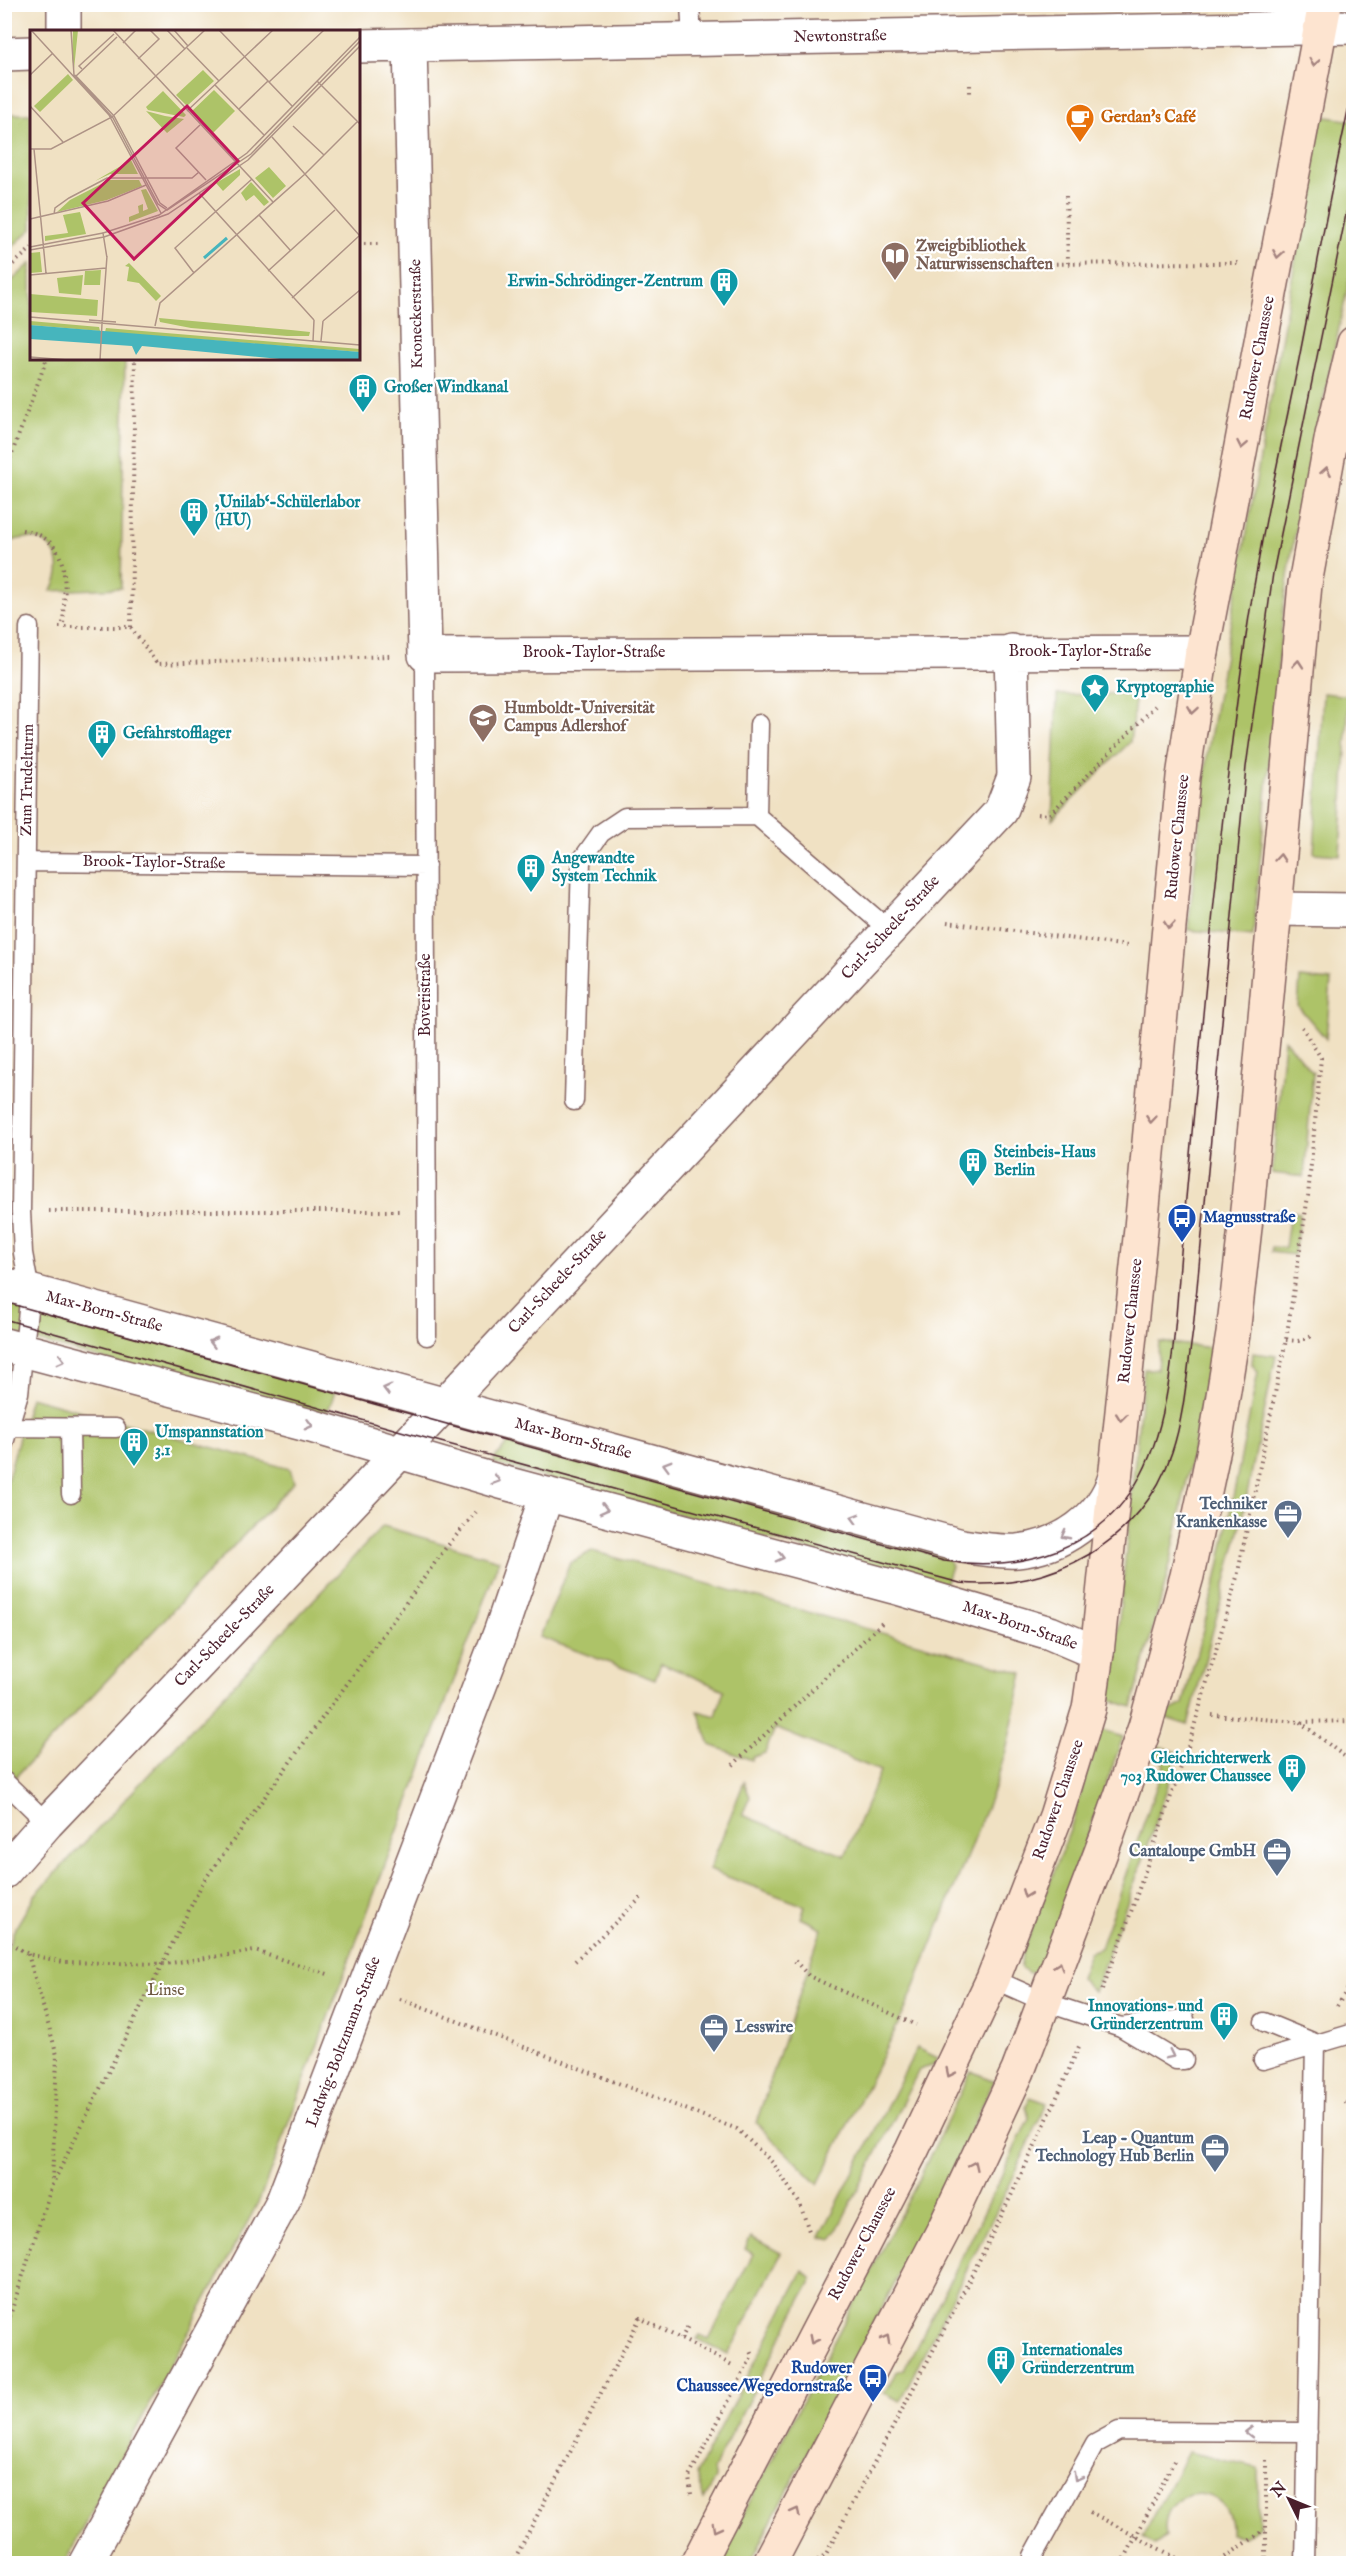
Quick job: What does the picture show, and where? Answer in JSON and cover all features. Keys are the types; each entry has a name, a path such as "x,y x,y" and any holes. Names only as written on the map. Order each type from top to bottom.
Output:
{"main road":[{"name":"Rudower Chaussee","path":"697,2564 912,2150 993,1979 1056,1816 1089,1709 1115,1477 1183,777 1202,652 1323,16"},
{"path":"769,2564 945,2227 1018,2071 1107,1836 1145,1727 1187,1576 1211,1462 1233,1334 1305,584 1332,435 1353,343"}],"street":[{"path":"64,4 64,30"},
{"name":"Newtonstraße","path":"360,46 692,40 1323,16 1353,27"},
{"name":"Kroneckerstraße","path":"410,45 425,655"},
{"path":"4,54 30,54"},
{"name":"Carl-Scheele-Straße","path":"4,1872 47,1823 401,1451 1001,811 1014,777 1011,651"},
{"name":"Brook-Taylor-Straße","path":"425,655 1202,652"},
{"path":"1275,909 1353,910"},
{"name":"Max-Born-Straße","path":"17,1288 942,1542 992,1550 1027,1550 1056,1540 1074,1531 1095,1515 1109,1494 1115,1477"},
{"name":"Max-Born-Straße","path":"13,1347 401,1451 501,1482 894,1587 1040,1629 1097,1653"},
{"name":"Ludwig-Boltzmann-Straße","path":"85,2564 283,2201 500,1633 547,1494"}],"lane":[{"path":"690,4 692,40"},
{"name":"Zum Trudelturm","path":"7,1435 19,1393 13,1347 17,1288 23,1253 21,1211 29,627"},
{"name":"Boveristraße","path":"425,655 427,1336"},
{"path":"757,816 759,724"},
{"path":"574,1101 581,861 601,833 625,817 757,816 896,923"},
{"name":"Brook-Taylor-Straße","path":"26,862 426,866"},
{"path":"7,1435 70,1428 116,1428"},
{"path":"70,1428 71,1494"},
{"path":"4,1781 47,1823"},
{"path":"993,1979 1045,2002 1121,2027 1176,2060 1184,2060"},
{"path":"1121,2027 1185,2019"},
{"path":"1264,2022 1315,2043"},
{"path":"1263,2060 1353,2033"},
{"path":"1305,2564 1315,2043"},
{"path":"1033,2564 1033,2556 1095,2444 1119,2431 1308,2432"}],"path":[{"path":"970,85 970,93"},
{"path":"1066,196 1068,263"},
{"path":"4,272 30,250"},
{"path":"996,264 1242,263"},
{"path":"4,475 45,360"},
{"path":"135,360 131,627 157,664 425,655"},
{"path":"22,530 46,537 57,549 62,560 64,570 63,627"},
{"path":"29,627 131,627"},
{"path":"1001,811 1049,815 1151,709 1161,702"},
{"path":"896,923 1128,946"},
{"path":"21,1211 427,1211"},
{"path":"1286,1340 1298,1341 1312,1336"},
{"path":"4,2334 52,2185 203,1882 446,1549 501,1482"},
{"path":"733,1765 882,1625 894,1587"},
{"path":"1212,1715 1299,1722 1353,1721"},
{"path":"1299,1722 1349,1760 1353,1790"},
{"path":"575,1961 640,1898"},
{"path":"1315,2043 1349,1987 1353,1915"},
{"path":"5,1940 28,1954 63,1962 164,1964 255,1951 365,1985 737,2129 773,2163 800,2204 810,2234"},
{"path":"28,1954 57,2055 52,2185"},
{"path":"795,1961 808,1976 915,2025"},
{"path":"512,2564 640,2318 732,2365"},
{"path":"681,2339 689,2324"},
{"path":"692,2500 689,2477 752,2356 750,2351"},
{"path":"1122,2564 1177,2455 1181,2432"},
{"path":"1266,2432 1266,2564"},
{"path":"1096,2516 1188,2564"},
{"path":"1215,2564 1266,2530"}],"green space":[{"path":"5,114 30,114 30,231 5,253"},
{"path":"1321,116 1353,121 1353,263 1294,538 1284,604 1253,936 1188,930 1207,755"},
{"path":"30,264 30,360 125,360 121,588 51,591 57,578 58,566 56,555 49,547 41,541 30,538 18,539 5,545 5,287"},
{"path":"1136,693 1130,742 1052,820 1057,695"},
{"path":"1323,693 1349,696 1340,855 1314,853"},
{"path":"1300,978 1331,981 1326,1039 1298,1006"},
{"path":"1284,1039 1313,1073 1304,1177 1272,1173"},
{"path":"1276,1210 1300,1213 1294,1255 1271,1252 1272,1247 1285,1248 1289,1219 1275,1217"},
{"path":"4,1295 336,1386 331,1404 322,1420 5,1332"},
{"path":"1159,1342 1213,1348 1170,1565 1132,1707 1107,1699 1119,1621 1144,1369 1157,1369"},
{"path":"1253,1353 1276,1356 1240,1528 1188,1725 1166,1718 1169,1711 1183,1704 1217,1577 1258,1372 1252,1364"},
{"path":"30,1397 290,1469 294,1482 5,1788 5,1488"},
{"path":"514,1436 947,1556 951,1566 944,1587 495,1464 494,1459"},
{"name":"Linse","path":"383,1526 499,1560 260,2199 64,2563 5,2563 4,1962 13,1932 35,1895"},
{"path":"592,1551 1023,1673 1007,1747 995,1786 906,2008 818,2184 756,2123 822,1928 801,1918 805,1906 709,1870 744,1782 750,1797 742,1815 845,1856 880,1771 775,1728 765,1753 753,1757 752,1760 710,1745 698,1711 716,1716 724,1690 661,1663 655,1680 540,1637 570,1563"},
{"path":"1100,1729 1123,1737 1042,1965 1036,1972 1029,1973 1021,1967 1022,1954 1070,1830"},
{"path":"1158,1746 1179,1753 1145,1854 1094,1992 1080,1978 1089,1952 1100,1948 1164,1765 1156,1752"},
{"path":"917,2048 938,2058 934,2065 919,2070 832,2240 820,2237"},
{"path":"971,2071 994,2081 941,2193 750,2563 718,2562 916,2185"},
{"path":"1030,2097 1047,2103 1011,2182 900,2401 884,2393 896,2372 905,2369 973,2235 1029,2118 1026,2106"},
{"path":"751,2237 781,2253 728,2355 697,2339 700,2335 709,2339 753,2254 745,2249"},
{"path":"803,2271 812,2279 713,2469 716,2479 704,2500 696,2474"},
{"path":"1188,2452 1258,2468 1259,2526 1244,2537 1231,2534 1229,2516 1221,2503 1210,2496 1196,2494 1183,2498 1172,2506 1166,2519 1166,2537 1154,2544 1142,2537"}],"tram line":[{"path":"4,1302 944,1561 974,1564 1002,1563 1031,1558 1057,1550 1082,1538 1104,1522 1124,1501 1141,1475 1161,1422 1167,1392 1175,1330 1216,884 1245,642 1267,516 1354,84"},
{"path":"4,1319 415,1435 960,1583 994,1584 1027,1579 1059,1569 1089,1554 1116,1535 1139,1511 1158,1484 1172,1452 1183,1407 1193,1330 1246,767 1273,573 1354,175"}],"place":[{"name":"Gerdan's Café","path":"1080,144"},
{"name":"Zweigbibliothek Naturwissenschaften","path":"895,282"},
{"name":"Erwin-Schrödinger-Zentrum","path":"724,308"},
{"name":"Großer Windkanal","path":"363,414"},
{"name":"‚Unilab‘-Schülerlabor (HU)","path":"194,538"},
{"name":"Kryptographie","path":"1095,714"},
{"name":"Humboldt-Universität Campus Adlershof","path":"483,744"},
{"name":"Gefahrstofflager","path":"102,760"},
{"name":"Angewandte System Technik","path":"531,894"},
{"name":"Steinbeis-Haus Berlin","path":"973,1188"},
{"name":"Magnusstraße","path":"1182,1244"},
{"name":"Umspannstation 3.1","path":"134,1468"},
{"name":"Techniker Krankenkasse","path":"1288,1540"},
{"name":"Gleichrichterwerk 703 Rudower Chaussee","path":"1292,1794"},
{"name":"Cantaloupe GmbH","path":"1277,1878"},
{"name":"Innovations- und Gründerzentrum","path":"1224,2042"},
{"name":"Lesswire","path":"714,2054"},
{"name":"Leap - Quantum Technology Hub Berlin","path":"1215,2174"},
{"name":"Internationales Gründerzentrum","path":"1001,2386"},
{"name":"Rudower Chaussee/Wegedornstraße","path":"873,2404"}]}
